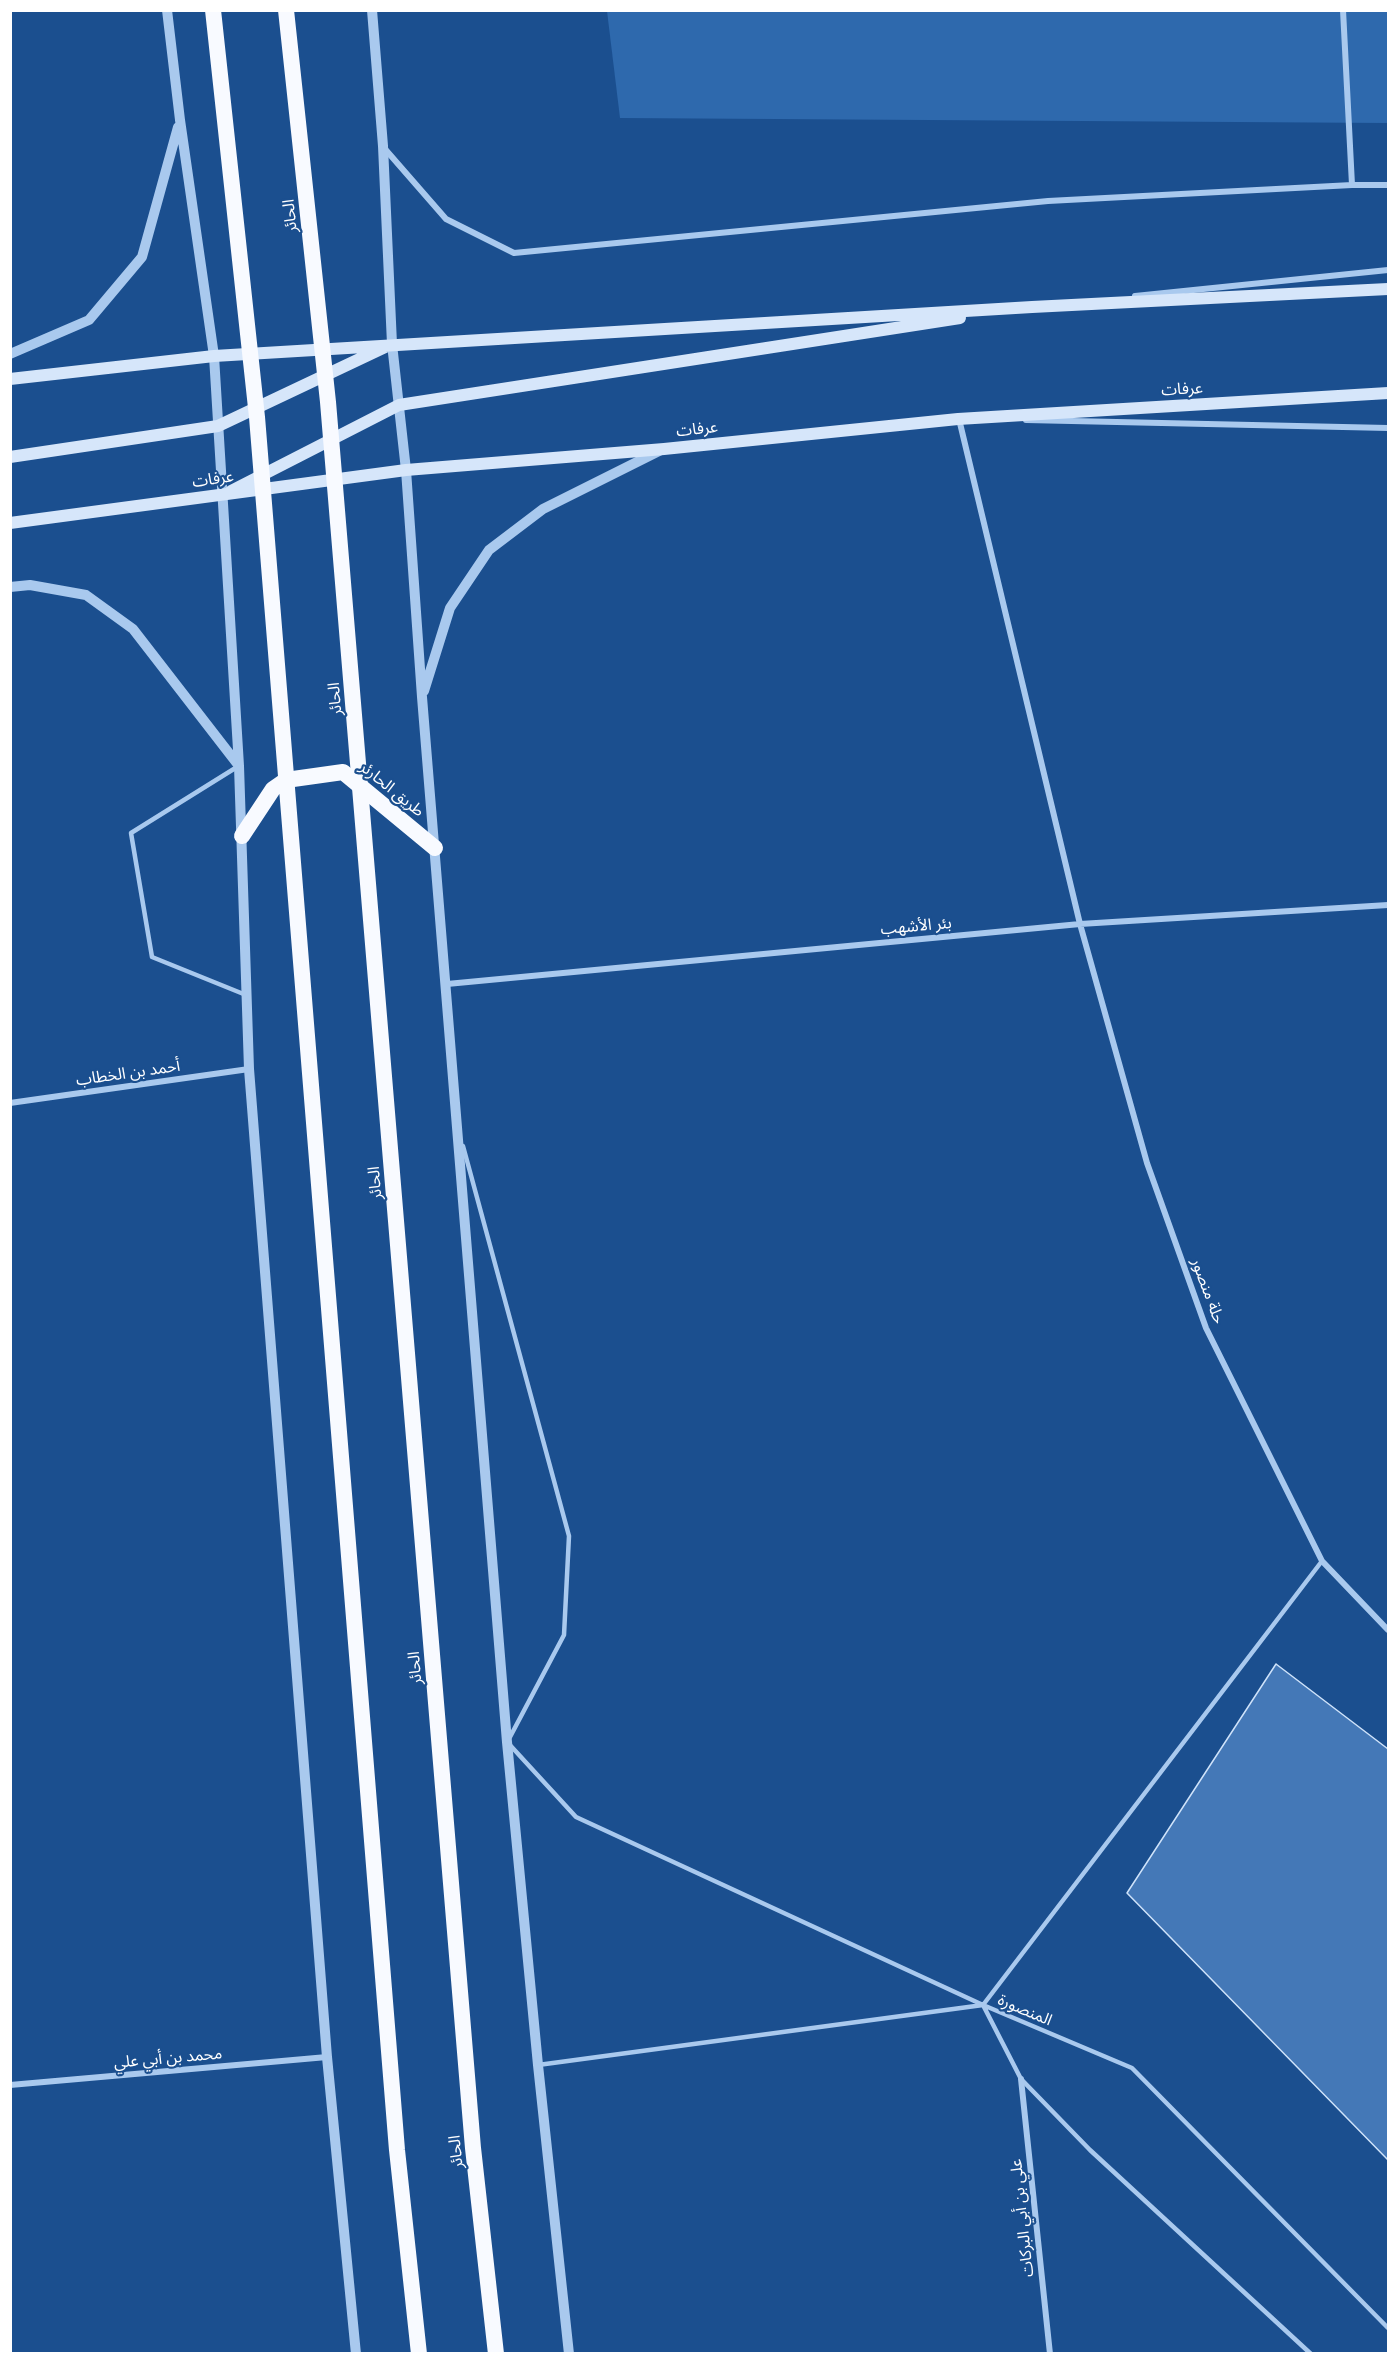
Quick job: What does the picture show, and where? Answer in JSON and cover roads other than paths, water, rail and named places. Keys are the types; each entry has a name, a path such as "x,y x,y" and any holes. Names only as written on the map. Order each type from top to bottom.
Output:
{"highway":[{"path":"213,10 257,417 396,2138 419,2354"},
{"name":"الحائر","path":"286,10 328,402 472,2136 496,2354"},
{"name":"طريق الحارئر","path":"286,780 343,772 435,848"},
{"path":"242,836 273,789 286,780"}],"main road":[{"path":"10,379 214,356 392,344 1389,288"},
{"path":"223,495 399,405 1032,307"},
{"path":"10,457 218,426 392,344"},
{"name":"عرفات","path":"10,523 406,470 664,448 958,419 1389,393"}],"street":[{"path":"167,10 180,120 214,356 239,766 249,1069 327,2057 356,2354"},
{"path":"372,10 382,146 392,344 406,470 422,697 507,1742 538,2066 569,2354"},
{"path":"1343,10 1352,184"},
{"path":"10,354 89,320 142,257 180,120"},
{"path":"382,146 446,219 514,253 1048,201 1352,184 1389,185"},
{"path":"1032,307 1389,270"},
{"path":"958,419 1389,428"},
{"name":"حلة منصور","path":"958,419 1080,924 1147,1163 1206,1328 1322,1561 1389,1630"},
{"path":"422,697 450,608 489,550 543,509 664,448"},
{"path":"10,587 30,585 86,596 133,629 239,766"},
{"name":"بئر الأشهب","path":"447,984 1080,924 1389,904"},
{"name":"أحمد بن الخطاب","path":"10,1103 249,1069"},
{"name":"محمد بن أبي علي","path":"10,2085 327,2057"},
{"name":"علي بن أبي البركات","path":"1021,2079 1050,2354"}],"lane":[{"path":"239,766 131,833 152,957 247,996"},
{"path":"458,1130 569,1536 564,1635 507,1742 576,1817 983,2005"},
{"path":"538,2066 983,2005 1322,1561"},
{"name":"المنصورة","path":"983,2005 1021,2079 1090,2150 1311,2354"},
{"name":"المنصورة","path":"983,2005 1132,2068 1389,2328"}]}
